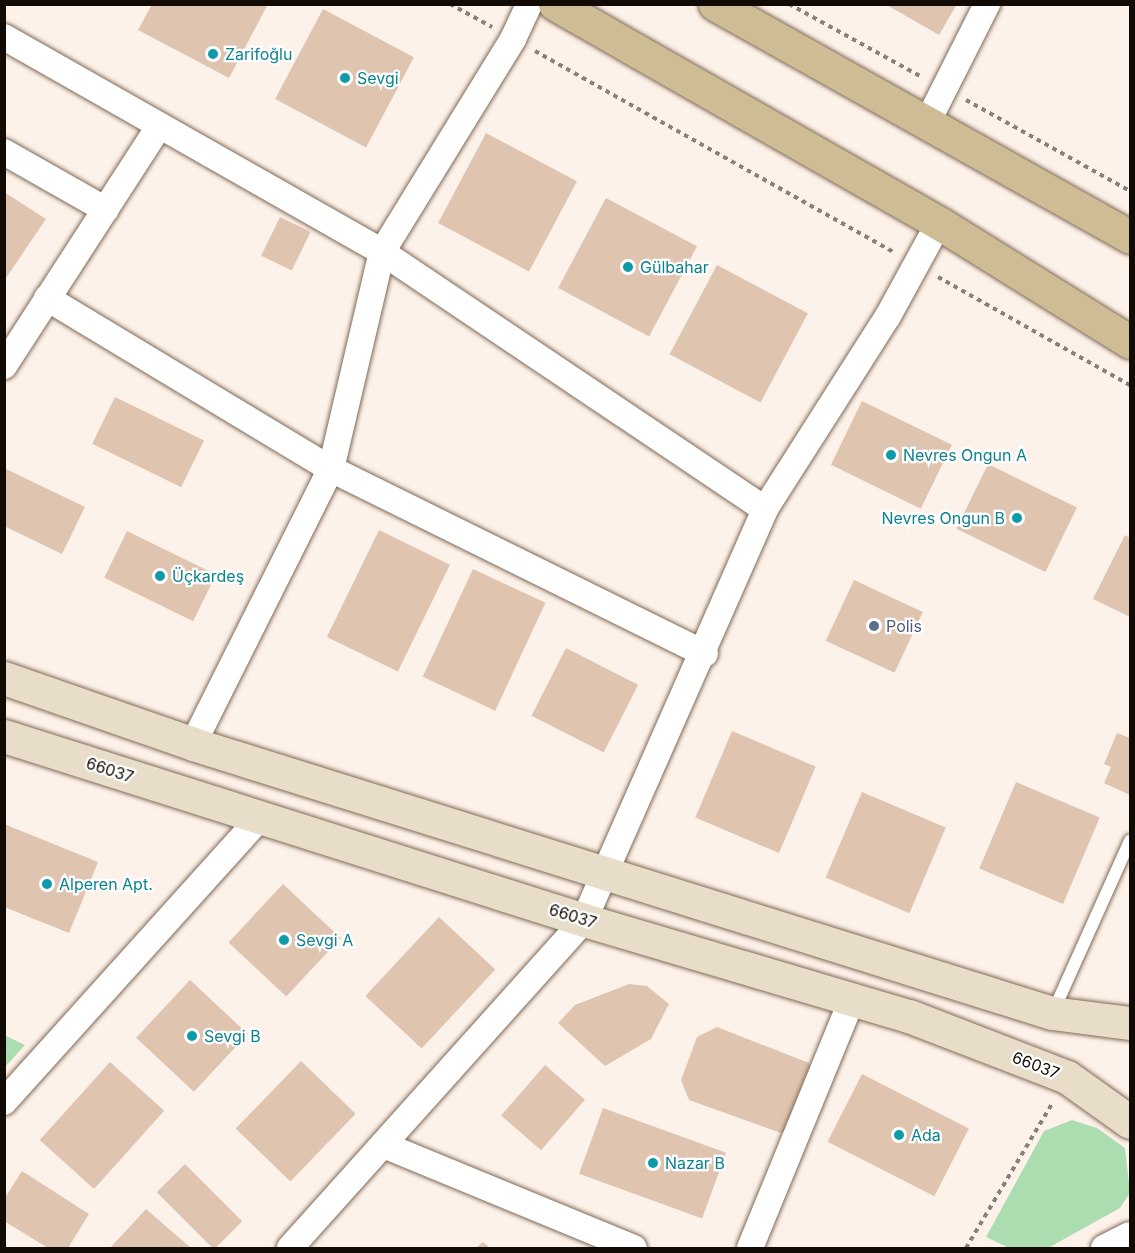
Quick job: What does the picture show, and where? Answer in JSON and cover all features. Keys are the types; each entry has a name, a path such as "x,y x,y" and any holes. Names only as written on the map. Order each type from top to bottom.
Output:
{"main road":[{"path":"555,4 939,223 1131,342"},
{"path":"715,4 926,125 1131,237"}],"street":[{"path":"193,744 331,469 382,252 513,39 529,4"},
{"path":"926,125 987,4"},
{"path":"4,37 382,252 765,509"},
{"path":"4,366 159,126"},
{"path":"4,152 106,210"},
{"path":"290,1248 386,1146 584,920 608,873 705,654 765,509 916,265 939,223"},
{"path":"47,298 331,469 705,654"},
{"path":"4,678 193,744 1052,1012 1131,1023"},
{"name":"66037","path":"4,736 584,920 852,999 1067,1077 1131,1122"},
{"path":"4,1102 260,818"},
{"path":"750,1248 852,999"},
{"path":"386,1146 634,1248"},
{"path":"1104,1248 1129,1235"}],"lane":[{"path":"1052,1012 1131,841"}],"path":[{"path":"450,4 1131,385"},
{"path":"966,1248 1067,1077"}],"green space":[{"path":"4,1035 25,1045 5,1067 4,1067"},
{"path":"1072,1120 1097,1128 1125,1148 1130,1193 1120,1208 1048,1248 1009,1248 986,1237 1044,1131"}],"building":[{"name":"Zarifoğlu","path":"152,4 268,4 229,78 138,30"},
{"path":"885,4 957,4 939,35"},
{"name":"Sevgi","path":"323,9 414,57 366,147 275,99"},
{"path":"486,133 577,181 529,271 438,223"},
{"path":"4,192 46,219 4,281"},
{"name":"Gülbahar","path":"606,198 697,246 649,336 558,288"},
{"path":"280,217 311,232 292,271 261,256"},
{"path":"717,265 808,313 761,403 670,354"},
{"path":"115,397 204,440 181,487 92,444"},
{"name":"Nevres Ongun A","path":"862,401 952,445 921,509 831,465"},
{"name":"Nevres Ongun B","path":"988,464 1077,507 1045,572 956,529"},
{"path":"4,468 85,507 62,554 4,526"},
{"path":"379,530 450,565 398,672 327,637"},
{"name":"Üçkardeş","path":"127,531 216,574 193,621 104,578"},
{"path":"1125,535 1130,538 1130,617 1093,599"},
{"path":"473,569 546,603 495,711 423,677"},
{"name":"Polis","path":"854,580 923,612 895,673 826,641"},
{"path":"566,648 638,685 604,752 531,716"},
{"path":"732,731 816,767 779,853 695,818"},
{"path":"1117,733 1130,738 1130,795 1104,783 1111,767 1104,764"},
{"path":"1016,782 1100,818 1063,904 979,869"},
{"path":"862,792 946,828 909,913 826,878"},
{"name":"Alperen Apt.","path":"4,824 98,862 69,933 4,907"},
{"name":"Sevgi A","path":"283,884 341,938 286,996 228,943"},
{"path":"439,917 495,970 422,1049 365,996"},
{"name":"Sevgi B","path":"190,980 248,1034 194,1092 136,1038"},
{"path":"629,984 647,986 669,1004 651,1039 605,1066 558,1023 575,1005"},
{"path":"717,1027 809,1063 815,1080 799,1119 781,1133 689,1100 681,1080 697,1037"},
{"path":"301,1061 356,1114 290,1181 236,1129"},
{"path":"110,1062 164,1111 94,1189 40,1140"},
{"path":"545,1065 585,1100 541,1150 501,1116"},
{"name":"Ada","path":"862,1074 969,1128 934,1196 827,1142"},
{"name":"Nazar B","path":"603,1108 726,1153 702,1219 579,1174"},
{"path":"185,1164 242,1221 216,1248 212,1248 157,1192"},
{"path":"22,1171 89,1214 68,1248 48,1248 4,1221 4,1199"},
{"path":"146,1209 191,1248 110,1248"},
{"path":"483,1242 490,1248 476,1248"}],"place":[{"name":"Zarifoğlu","path":"213,54"},
{"name":"Sevgi","path":"345,78"},
{"name":"Gülbahar","path":"628,267"},
{"name":"Nevres Ongun A","path":"891,455"},
{"name":"Nevres Ongun B","path":"1017,518"},
{"name":"Üçkardeş","path":"160,576"},
{"name":"Polis","path":"874,626"},
{"name":"Alperen Apt.","path":"47,884"},
{"name":"Sevgi A","path":"284,940"},
{"name":"Sevgi B","path":"192,1036"},
{"name":"Ada","path":"899,1135"},
{"name":"Nazar B","path":"653,1163"}]}
